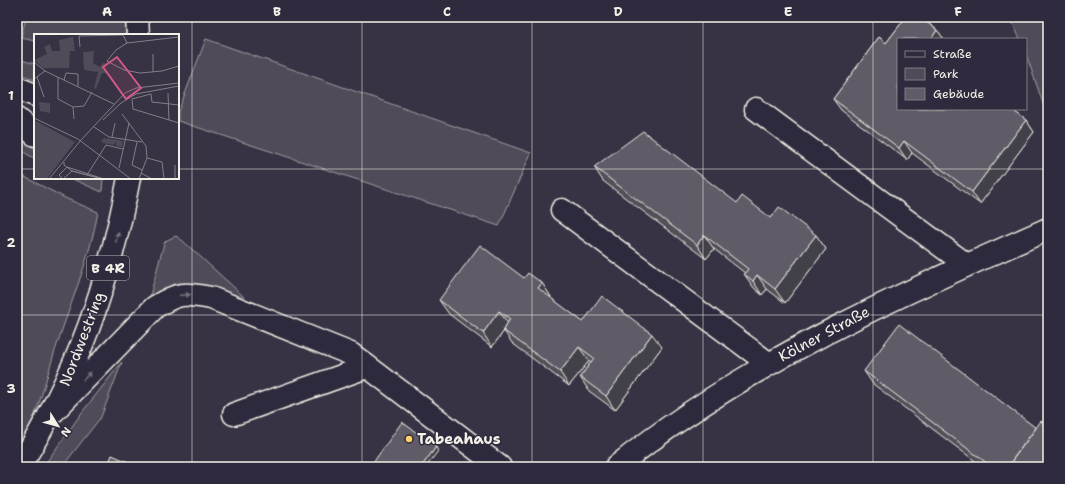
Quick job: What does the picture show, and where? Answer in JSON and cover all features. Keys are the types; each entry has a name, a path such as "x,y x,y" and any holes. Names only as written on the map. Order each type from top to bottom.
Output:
{"street":[{"path":"137,17 138,34"},
{"path":"17,88 34,95"},
{"path":"756,109 967,265"},
{"path":"17,119 34,134"},
{"name":"Nordwestring","path":"19,467 50,414 72,370 93,319 119,229 129,179"},
{"path":"562,210 768,363"},
{"name":"Kölner Straße","path":"616,467 676,422 768,363 882,303 1048,229"},
{"path":"50,414 155,307 173,296 190,294 211,298 351,354 500,467"},
{"path":"234,414 367,367"}],"green space":[{"path":"26,17 125,17 126,34 34,34 34,41 21,38"},
{"path":"1010,17 1048,17 1048,118 1027,57 1027,38 1020,38"},
{"path":"206,39 531,153 499,226 179,121 179,109"},
{"path":"18,59 34,64 34,80 18,73"},
{"path":"17,134 34,144 34,158 17,148"},
{"path":"17,173 65,198 98,212 84,267 34,417 17,450"},
{"path":"72,179 103,179 102,192"},
{"path":"176,236 238,291 246,299 245,302 209,288 186,284 175,286 163,291 151,300 150,296 164,243"},
{"path":"122,362 101,417 62,467 43,467 83,411"}],"building":[{"path":"906,17 920,17 937,30 932,38 897,38 897,110 1012,110 1026,120 972,192 904,141 899,148 833,99 879,37 886,43"},
{"path":"643,131 737,203 742,196 771,218 779,207 816,235 775,289 757,275 753,281 744,274 748,269 704,235 697,245 594,167"},
{"path":"480,245 524,278 528,273 542,283 538,288 583,322 602,296 652,334 606,396 580,377 594,358 579,347 560,372 503,330 510,319 499,311 483,333 439,300"},
{"path":"899,324 1036,428 1008,467 992,467 864,371"},
{"path":"1041,421 1048,426 1048,467 1009,467 1008,466"},
{"name":"Tabeahaus","path":"402,422 436,447 421,467 370,467"},
{"path":"112,455 140,467 107,467"}],"place":[{"name":"Tabeahaus","path":"409,439"}]}
